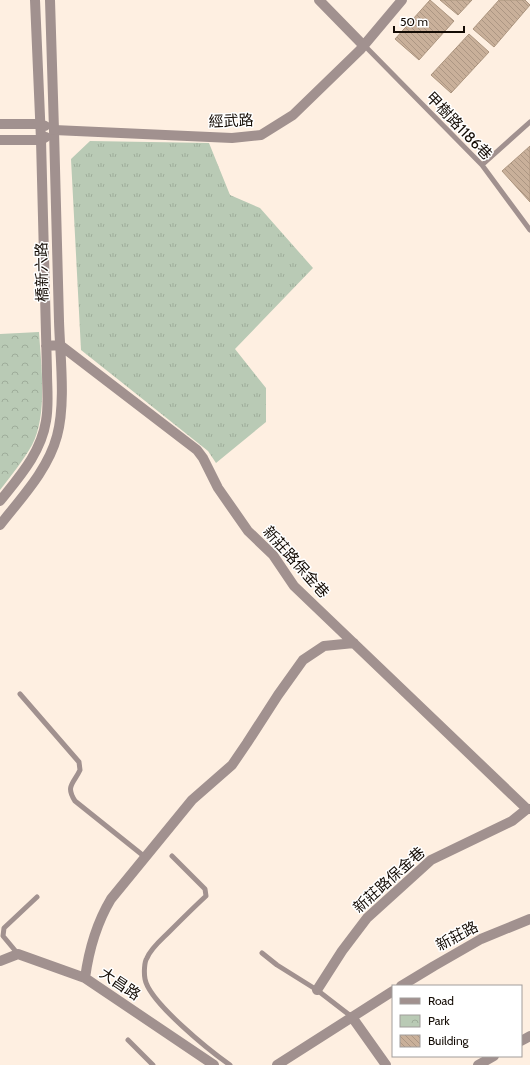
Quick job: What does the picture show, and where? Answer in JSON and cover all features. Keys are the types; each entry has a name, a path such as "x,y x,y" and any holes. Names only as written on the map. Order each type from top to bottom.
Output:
{"street":[{"name":"橋新六路","path":"0,501 27,467 37,451 46,422 47,409 41,140 35,0"},
{"name":"橋新六路","path":"0,525 41,472 50,455 57,437 61,409 50,0"},
{"path":"319,0 363,45"},
{"name":"經武路","path":"0,124 40,124 54,130 232,138 262,135 293,115 363,45 402,0"},
{"path":"0,140 41,140 54,130"},
{"path":"46,346 60,345"},
{"name":"新莊路保金巷","path":"60,345 197,450 203,458 218,488 248,531 273,555 294,586 529,810 512,821 431,860 367,918 342,951 318,990"},
{"path":"85,978 88,958 97,927 111,898 192,800 232,765 303,660 324,646 354,643"},
{"name":"新莊路","path":"403,985 481,939 530,919"},
{"path":"0,961 18,954"},
{"name":"大昌路","path":"18,954 85,978 214,1065"},
{"path":"277,1065 392,992"},
{"path":"352,1017 386,1065"},
{"path":"478,1065 492,1057"}],"lane":[{"name":"甲樹路1186巷","path":"363,45 482,165 530,230"},
{"path":"482,165 530,122"},
{"path":"20,694 79,762 80,770 70,786 70,790 75,801 146,857"},
{"path":"172,856 205,889 206,896 154,947 146,958 145,979 150,990 158,1001 181,1025 230,1065"},
{"path":"18,954 3,936 4,928 37,897"},
{"path":"262,953 277,965 318,990 352,1017"},
{"path":"128,1040 153,1065"}],"green space":[{"path":"90,141 209,143 230,195 260,208 313,268 235,349 266,388 266,422 216,463 208,451 81,350 71,159"},
{"path":"39,332 42,374 42,405 37,433 25,457 0,490 0,334"}],"building":[{"path":"430,0 454,21 419,60 395,39"},
{"path":"440,0 472,0 458,15"},
{"path":"499,0 525,0 530,5 494,47 473,29"},
{"path":"469,34 489,52 451,93 431,75"},
{"path":"530,146 530,202 502,171"}]}
